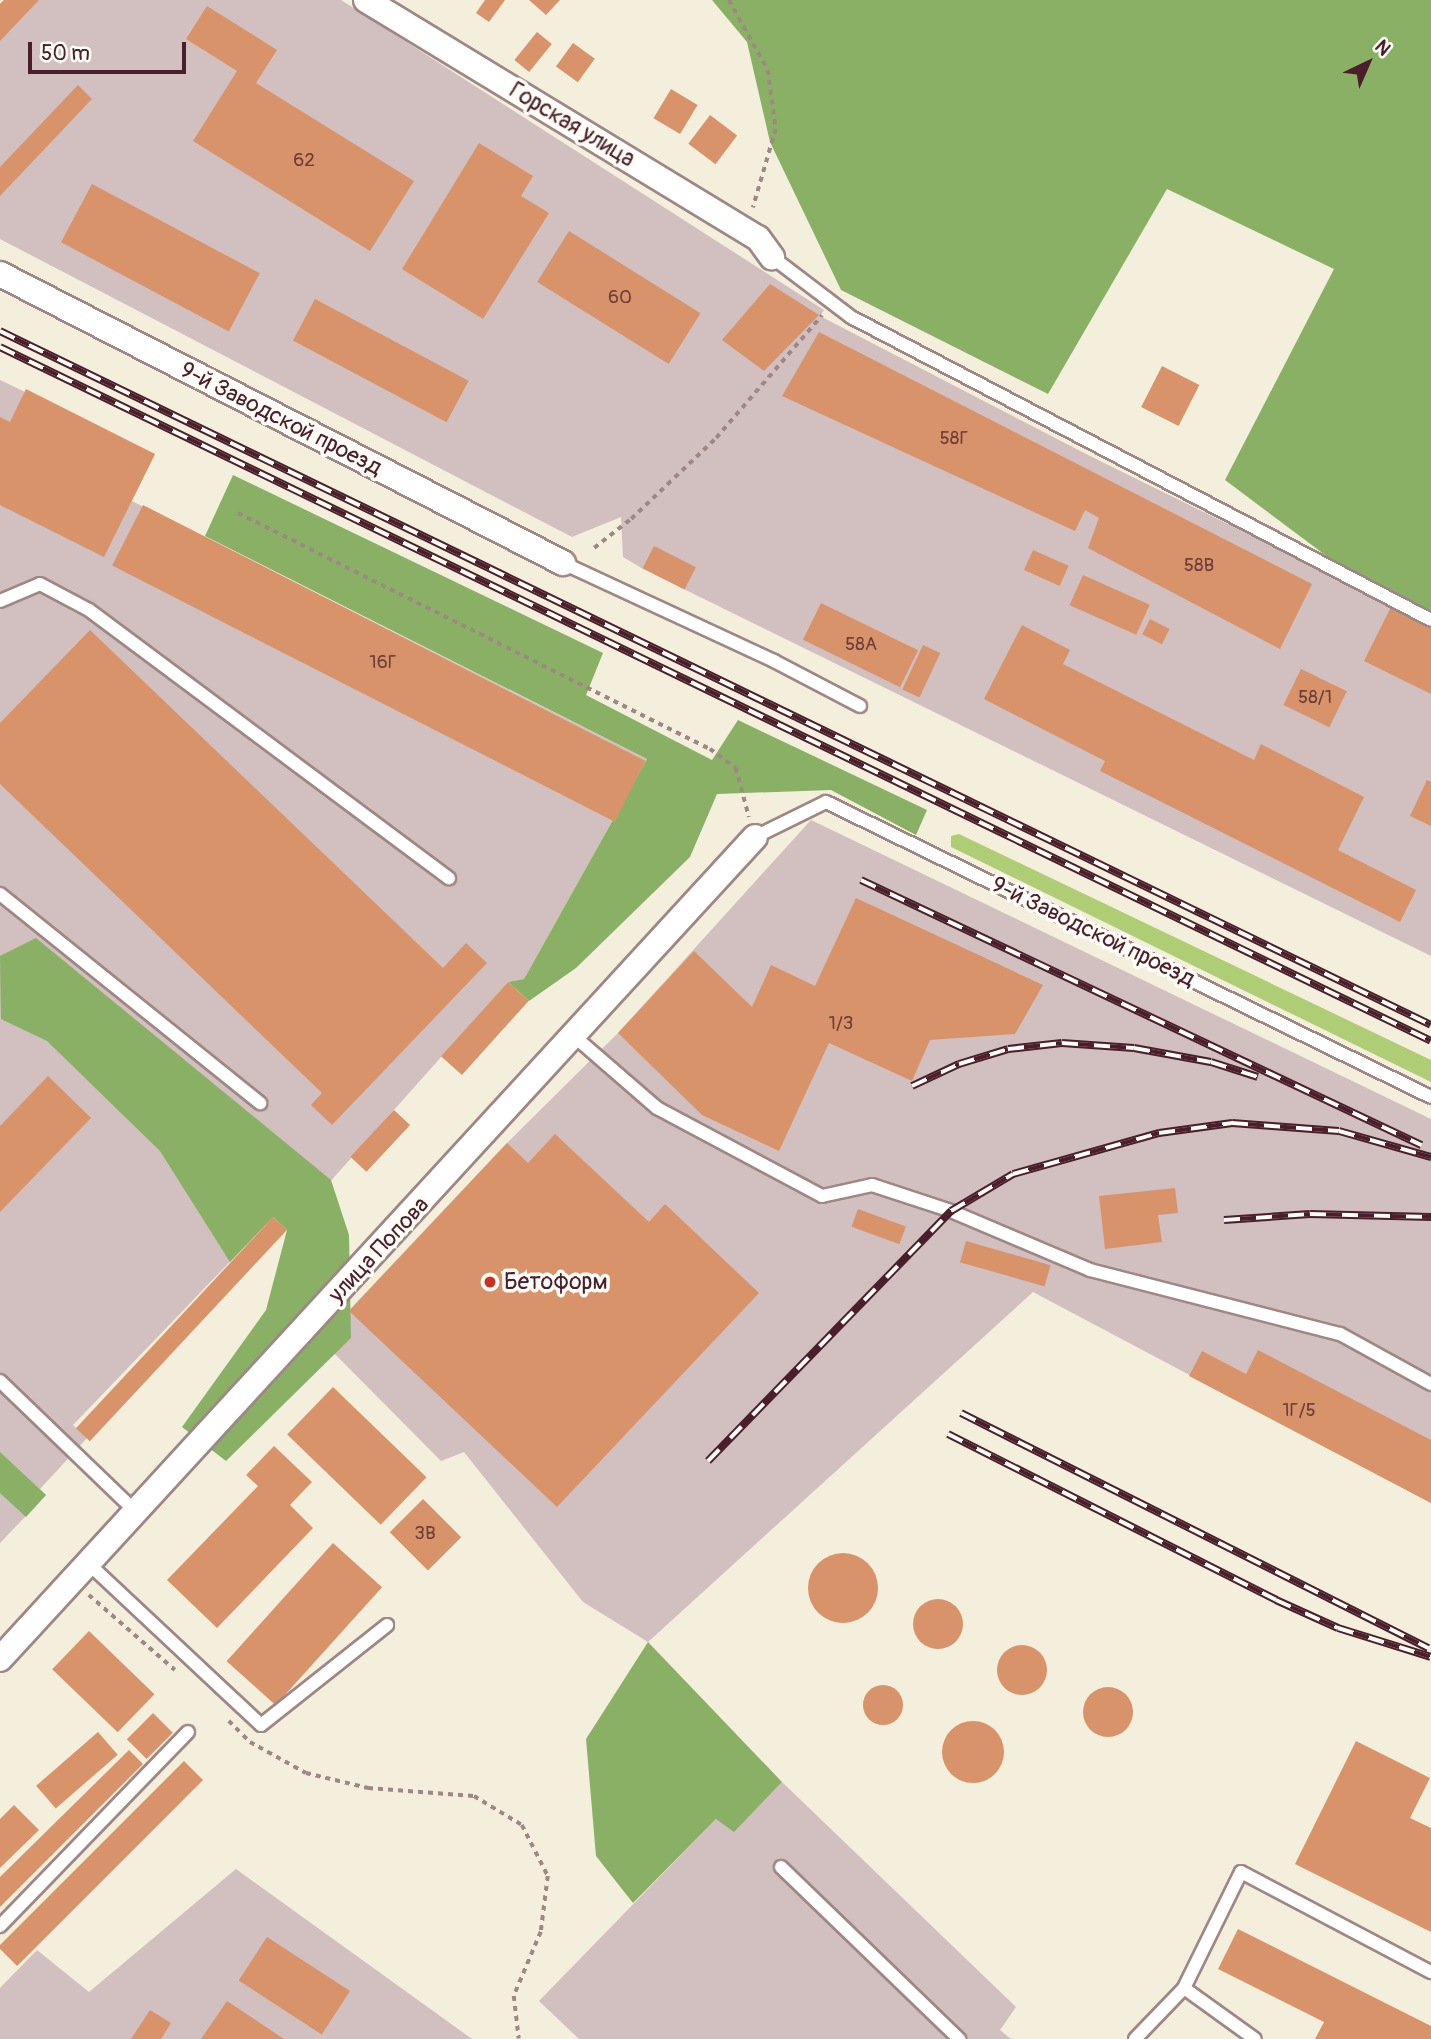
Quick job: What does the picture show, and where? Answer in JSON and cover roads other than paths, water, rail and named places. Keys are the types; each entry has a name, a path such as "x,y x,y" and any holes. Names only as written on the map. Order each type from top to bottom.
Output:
{"street":[{"name":"Горская улица","path":"366,0 765,248"},
{"name":"9-й Заводской проезд","path":"0,274 563,563"},
{"name":"улица Попова","path":"0,1659 575,1037 755,837"}],"lane":[{"path":"765,248 830,301 864,323 1431,620"},
{"path":"563,563 774,661 860,706"},
{"path":"0,601 40,583 89,610 449,878"},
{"name":"9-й Заводской проезд","path":"755,837 827,802 1431,1097"},
{"path":"0,894 260,1103"},
{"path":"575,1037 657,1108 822,1196 872,1185 951,1211 1090,1270 1340,1334 1431,1384"},
{"path":"0,1381 137,1513"},
{"path":"82,1573 261,1725 387,1625"},
{"path":"0,1926 188,1732"},
{"path":"781,1867 959,2039"},
{"path":"1135,2039 1184,1987 1241,1872 1431,1972"},
{"path":"1184,1987 1255,2039"}],"railway":[{"path":"0,331 1431,1025"},
{"path":"0,347 1431,1041"},
{"path":"861,880 1421,1145"},
{"path":"912,1086 959,1064 1008,1049 1062,1043 1134,1048 1211,1062 1258,1077"},
{"path":"708,1461 951,1211 1013,1174 1159,1133 1232,1123 1339,1131 1431,1157"},
{"path":"1224,1220 1310,1214 1431,1217"},
{"path":"961,1413 1428,1648"},
{"path":"948,1434 1276,1600 1338,1628 1431,1657"}],"place":[{"name":"Бетоформ","path":"490,1282"}]}
